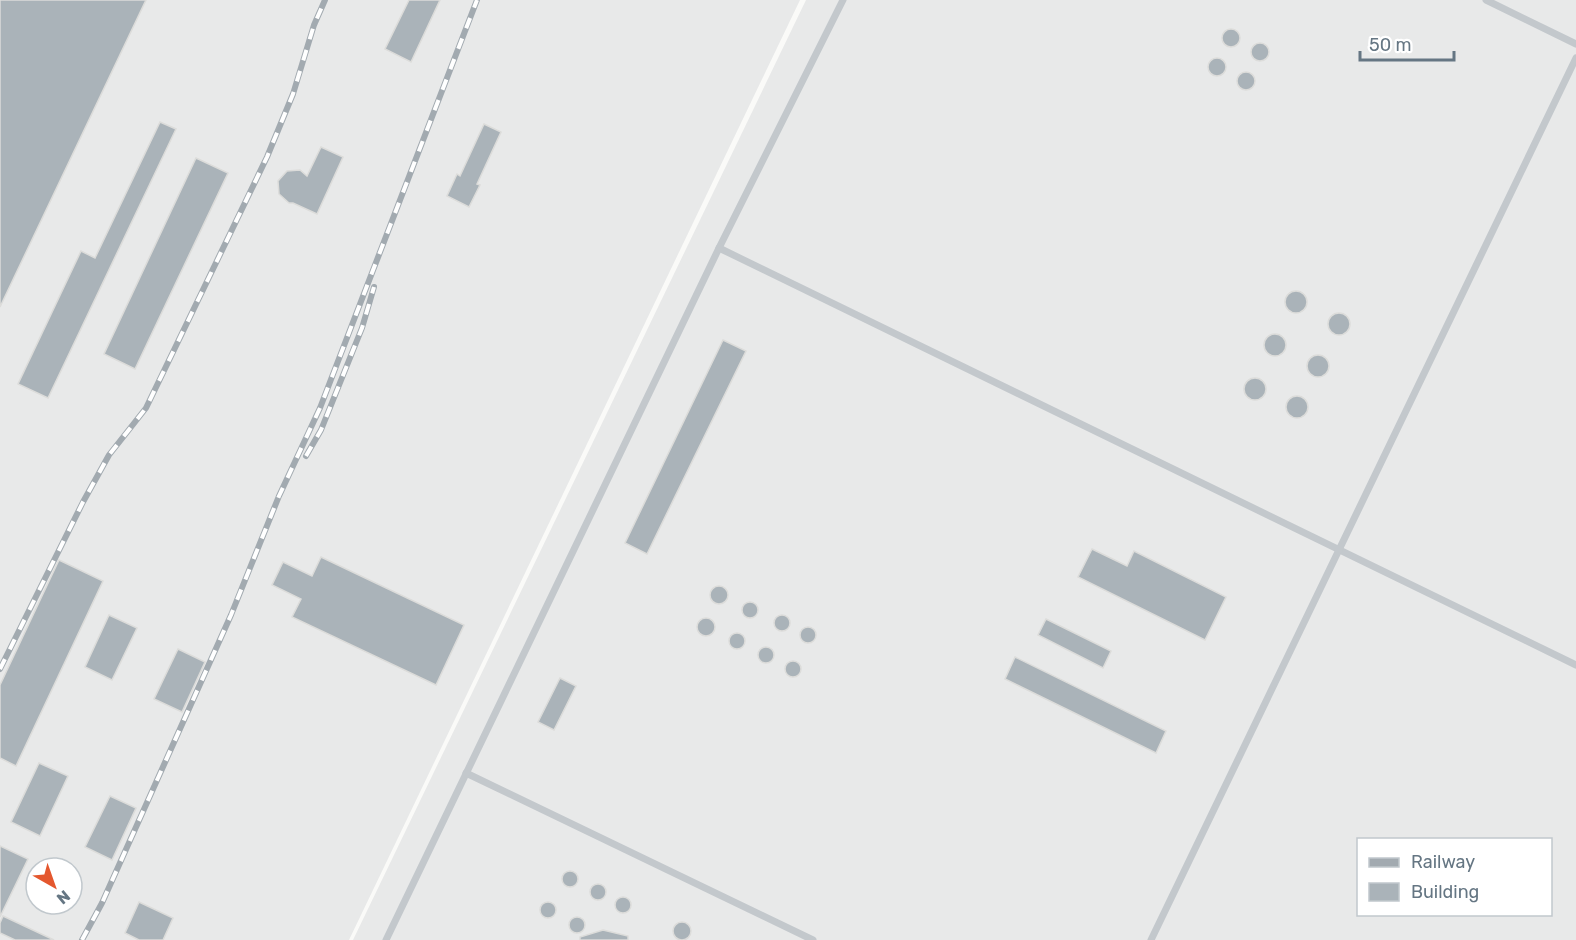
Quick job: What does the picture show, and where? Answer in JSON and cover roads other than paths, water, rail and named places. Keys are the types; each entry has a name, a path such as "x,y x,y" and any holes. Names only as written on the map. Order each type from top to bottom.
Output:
{"lane":[{"path":"386,940 719,248 843,0"},
{"path":"1486,0 1576,44"},
{"path":"1151,940 1576,58"},
{"path":"719,248 1576,665"},
{"path":"466,773 813,940"}],"railway":[{"path":"0,669 83,502 109,455 146,408 267,157 293,94 314,25 325,0"},
{"path":"82,940 102,903 231,615 279,496 320,408 477,0"},
{"path":"306,456 321,430 362,328 374,287"}]}
